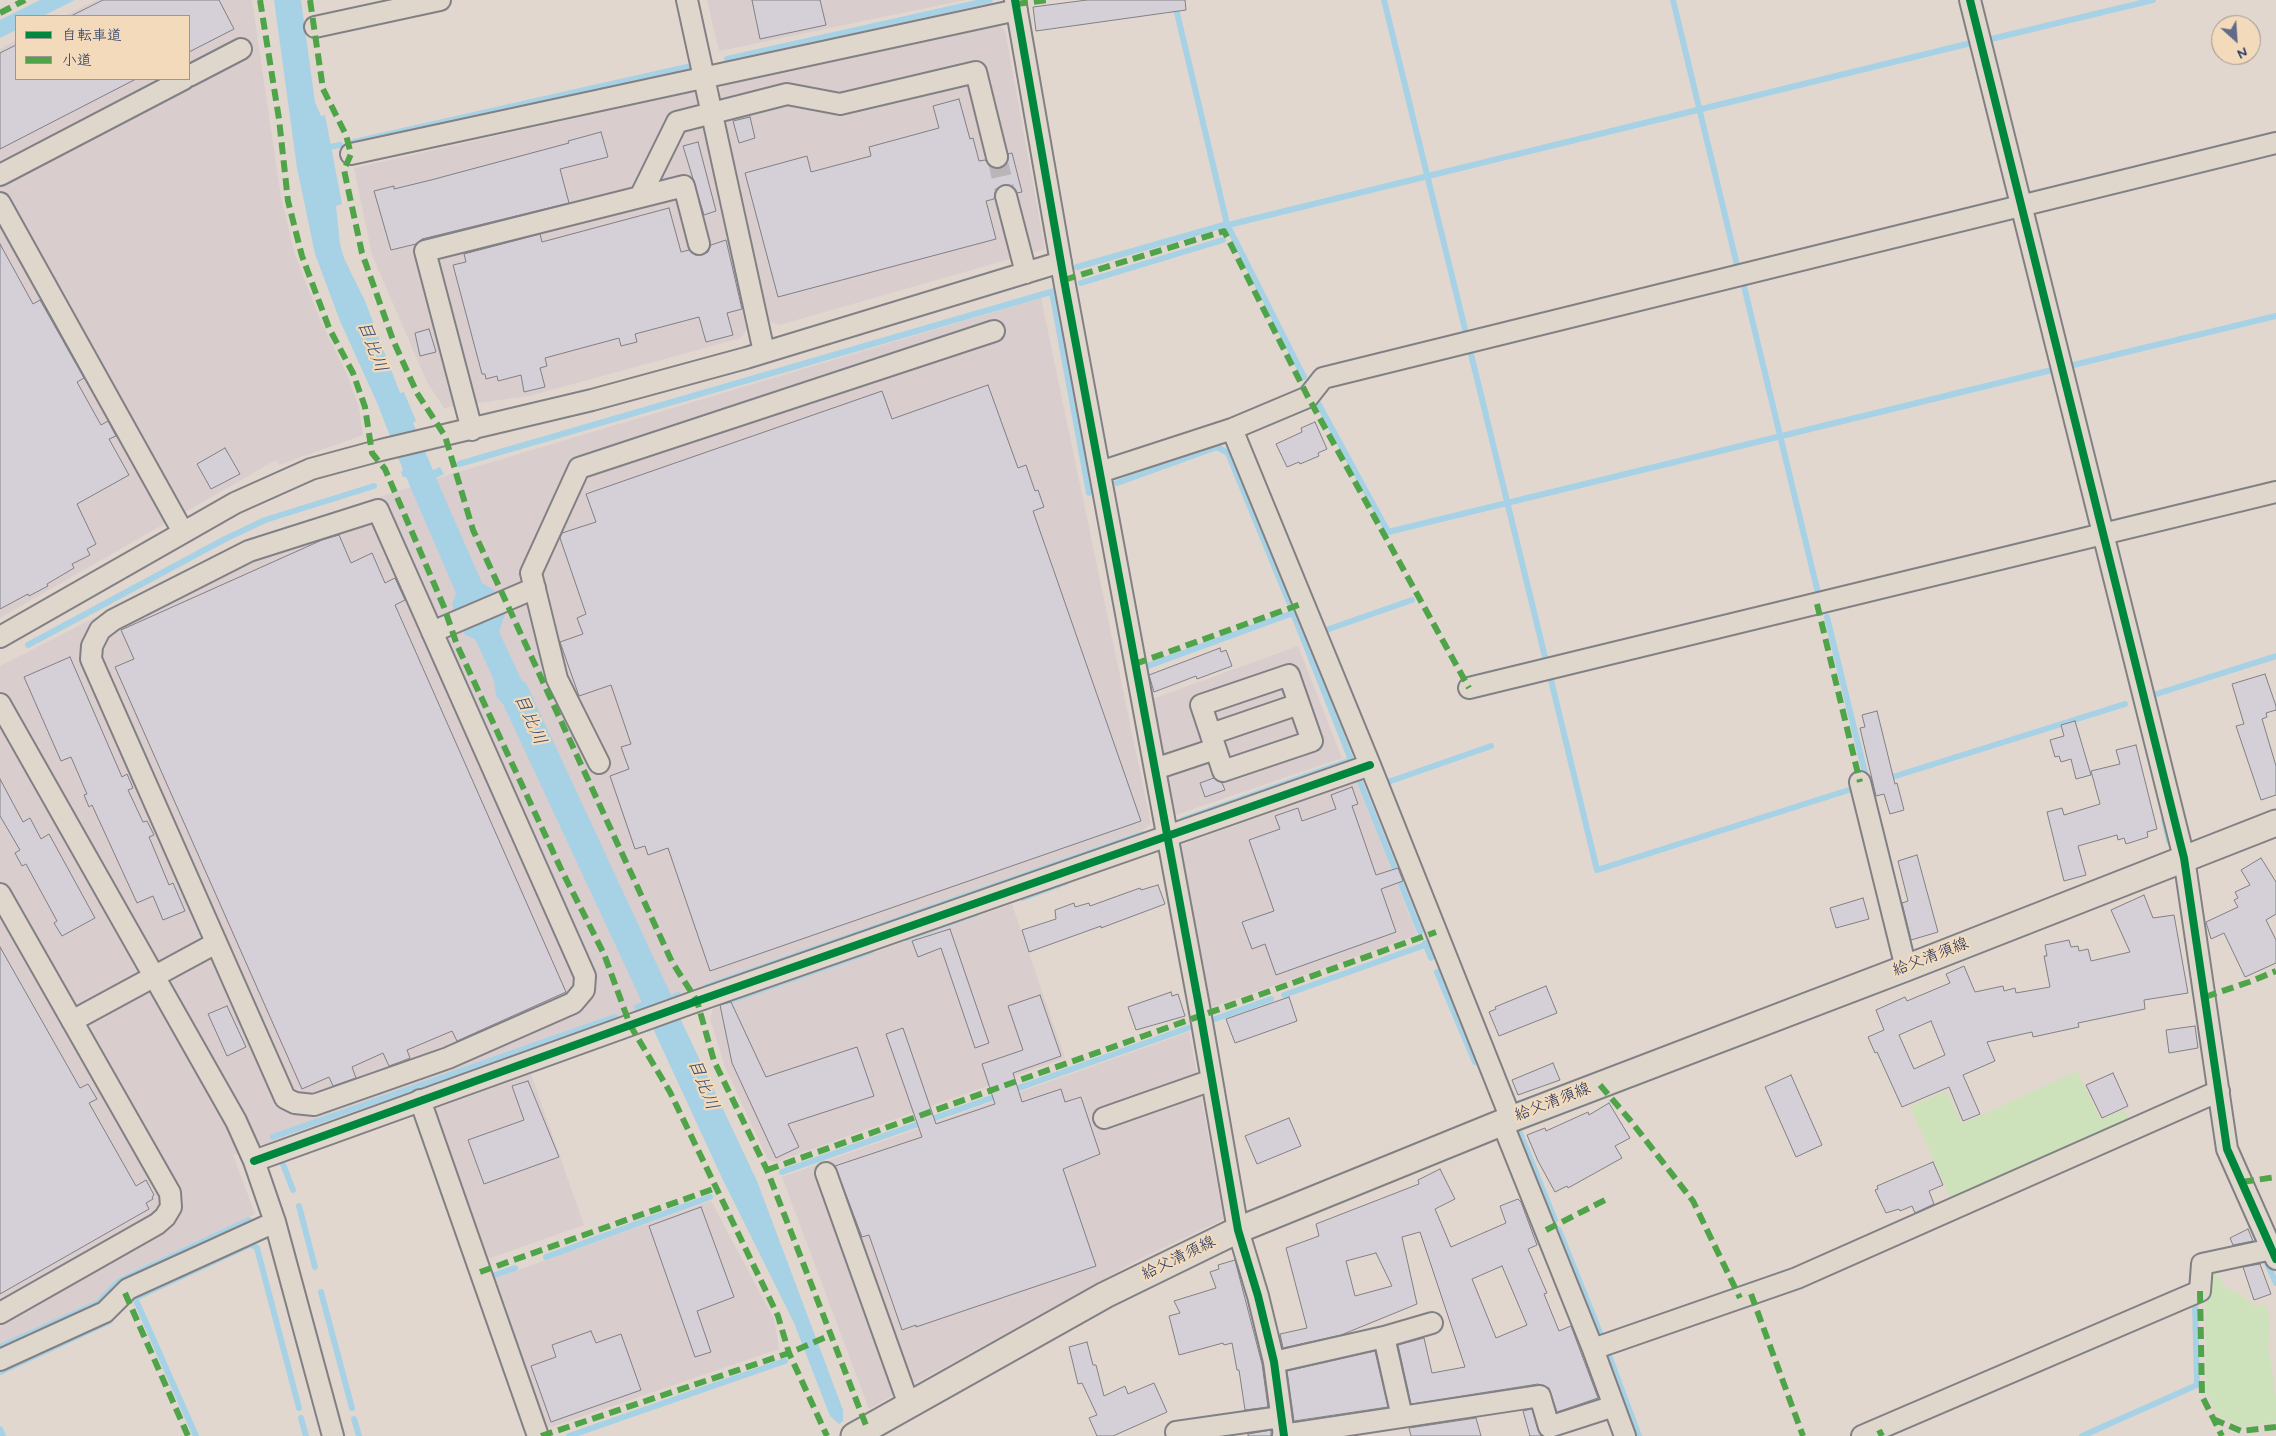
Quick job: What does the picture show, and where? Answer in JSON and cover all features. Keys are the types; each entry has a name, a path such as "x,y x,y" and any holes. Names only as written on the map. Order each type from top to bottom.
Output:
{"main road":[{"name":"給父清須線","path":"854,1436 1106,1295 1238,1230 1507,1120 1906,968 2276,823"}],"street":[{"path":"315,27 440,0"},
{"path":"687,0 764,352"},
{"path":"1862,1436 2200,1291 2202,1264 2274,1254 2227,1149 2184,858 1970,0"},
{"path":"350,154 704,78 1016,5 1061,262 1238,1230 1258,1296 1274,1362 1283,1429"},
{"path":"190,75 241,49"},
{"path":"640,197 677,122 787,94 840,104 976,72 997,156"},
{"path":"0,174 182,80"},
{"path":"1100,472 1232,429 1308,397 1322,378 2021,204 2276,143"},
{"path":"472,430 425,251 684,186 699,244"},
{"path":"1006,196 1026,272"},
{"path":"0,203 183,532"},
{"path":"0,637 235,503 311,469 381,450 439,438 592,400 764,352 1061,262"},
{"path":"598,763 557,679 531,573 579,468 994,331"},
{"path":"1232,429 1370,765 1507,1120 1625,1436"},
{"path":"1469,688 2276,492"},
{"path":"378,510 585,976 584,990 573,1003 448,1058 314,1105 295,1103 285,1098 216,943 90,659 92,646 100,630 113,620 249,550 378,510"},
{"path":"432,632 535,588"},
{"path":"1289,675 1312,741 1224,771 1213,741 1200,705 1289,675"},
{"path":"0,704 236,1121 254,1161 276,1222 332,1436"},
{"path":"1155,769 1213,741 1299,704"},
{"path":"254,1161 635,1023 1370,765"},
{"path":"1860,782 1906,968"},
{"path":"0,894 170,1193 171,1206 165,1217 157,1224 0,1313"},
{"path":"72,1021 216,943"},
{"path":"1104,1118 1212,1080"},
{"path":"1593,1349 1797,1278 2219,1091"},
{"path":"420,1100 538,1436"},
{"path":"826,1173 909,1405"},
{"path":"0,1360 105,1312 128,1290 276,1222"},
{"path":"1274,1362 1384,1337 1432,1323"},
{"path":"1384,1337 1400,1423"},
{"path":"1176,1432 1400,1423 1540,1396 1549,1426 1614,1406"}],"shaded area":[{"path":"97,0 252,0 281,197 295,255 321,322 347,374 359,407 363,435 279,465 276,460 0,618 0,49 15,41 15,80 190,80 190,15 66,15"},
{"path":"707,0 965,0 719,51"},
{"path":"994,21 1005,30 1045,249 779,325 768,321 719,93 725,82"},
{"path":"696,91 749,326 741,338 529,396 444,408 427,382 372,255 354,168"},
{"path":"1041,298 1151,824 1143,830 233,1155 255,1214 117,1278 98,1300 0,1344 0,666 251,538 452,474"},
{"path":"1298,646 1342,758 1173,816 1152,699"},
{"path":"1357,782 1417,935 1210,1008 1181,845"},
{"path":"1012,904 1065,1058 776,1162 768,1160 725,1067 710,1019 713,1009"},
{"path":"1189,1032 1224,1219 1136,1261 869,1409 782,1177"},
{"path":"531,1074 584,1225 485,1260 432,1110"},
{"path":"711,1201 774,1319 779,1349 545,1429 493,1279"}],"green space":[{"path":"2077,1071 2101,1120 2123,1110 2128,1116 2130,1123 1953,1203 1910,1107 1946,1091 1962,1124"},
{"path":"2215,1272 2226,1288 2238,1293 2254,1305 2266,1305 2270,1322 2268,1346 2276,1400 2276,1422 2243,1427 2218,1416 2206,1390 2205,1277"}],"water":[{"path":"40,0 75,0 45,15 15,15 15,30 0,38 0,20"},
{"name":"目比川","path":"274,0 301,0 315,102 321,116 325,115 342,204 336,206 340,244 344,258 365,301 400,393 404,392 416,421 413,423 433,470 440,467 444,474 436,478 482,583 494,590 505,614 499,632 522,681 526,683 671,995 679,991 682,997 672,1001 757,1181 843,1410 843,1421 839,1424 830,1416 794,1323 722,1178 644,1009 636,1012 633,1006 642,1002 503,704 496,696 494,680 475,639 465,635 452,605 456,593 406,477 402,475 401,472 403,470 378,405 340,321 315,254 297,168"}],"building":[{"path":"103,0 219,0 234,29 190,51 190,15 73,15"},
{"path":"752,0 820,0 826,25 760,39"},
{"path":"1087,0 1185,0 1186,10 1036,31 1033,7"},
{"path":"15,46 15,80 134,80 0,149 0,53"},
{"path":"959,99 970,139 973,138 979,161 985,160 993,168 1000,168 1006,165 1008,154 1012,153 1022,192 1017,193 1010,185 1003,185 995,192 994,199 986,201 996,239 778,297 745,173 807,156 811,172 871,156 869,147 939,128 933,106"},
{"path":"750,117 755,138 739,143 733,121"},
{"path":"601,132 608,157 560,169 569,203 422,239 416,244 391,250 374,191 394,186 394,189 431,180 569,143 568,141"},
{"path":"698,142 716,211 704,215 683,146"},
{"path":"669,208 681,252 689,250 695,255 702,255 708,252 711,245 726,240 742,309 727,313 733,335 706,342 699,317 635,334 637,342 621,346 619,338 545,358 547,366 540,368 545,387 524,392 521,375 498,381 497,376 486,379 485,374 482,374 453,265 466,262 464,254 540,234 542,242"},
{"path":"0,244 33,304 40,300 84,378 77,382 101,425 108,421 116,436 109,439 129,475 77,504 96,544 87,549 90,555 72,564 74,568 47,584 48,586 0,609"},
{"path":"429,329 436,352 420,356 415,333"},
{"path":"988,385 1018,468 1026,465 1035,491 1038,490 1044,507 1033,511 1141,821 710,971 668,848 648,855 645,846 635,849 610,776 629,769 621,747 631,744 611,685 579,696 560,642 583,634 577,618 586,614 560,538 562,533 596,522 586,494 882,391 892,419"},
{"path":"1315,422 1327,449 1318,453 1319,456 1287,467 1276,444 1302,432 1301,428"},
{"path":"225,448 240,474 211,489 197,464"},
{"path":"339,535 351,563 372,553 385,583 395,578 405,600 395,605 566,992 457,1041 452,1031 407,1050 410,1058 400,1062 389,1066 383,1053 352,1067 356,1078 333,1086 329,1077 302,1089 115,667 134,659 121,630 322,540"},
{"path":"1220,648 1221,652 1226,650 1232,666 1197,679 1196,676 1154,692 1149,675"},
{"path":"70,657 122,777 127,774 133,788 128,790 143,822 147,821 154,835 149,837 169,885 173,883 185,911 163,920 153,896 137,903 92,805 89,807 84,795 87,794 71,757 61,761 24,677"},
{"path":"2265,674 2276,706 2276,710 2266,713 2267,717 2262,719 2276,766 2276,795 2261,800 2236,726 2244,724 2232,684"},
{"path":"1877,711 1895,784 1897,783 1904,810 1890,814 1884,794 1876,796 1860,728 1865,727 1862,715"},
{"path":"2075,721 2091,775 2076,779 2071,759 2061,762 2059,756 2055,757 2050,740 2064,736 2061,725"},
{"path":"2136,745 2157,829 2147,832 2148,837 2126,844 2124,838 2118,840 2117,835 2078,846 2086,875 2064,881 2047,812 2062,808 2064,815 2100,804 2091,771 2120,764 2116,750"},
{"path":"1214,778 1222,783 1225,790 1205,797 1200,783"},
{"path":"0,779 23,822 30,818 41,839 49,834 95,918 62,936 54,923 57,921 26,864 22,866 15,853 20,850 0,816"},
{"path":"1352,787 1358,804 1352,806 1376,875 1398,868 1403,881 1381,889 1396,932 1276,975 1265,944 1252,949 1242,922 1274,911 1249,840 1280,829 1275,816 1298,808 1302,821 1336,809 1331,795"},
{"path":"1917,855 1938,932 1911,940 1902,903 1908,901 1898,861"},
{"path":"2261,858 2276,882 2276,914 2266,920 2276,940 2276,963 2245,977 2224,933 2211,939 2206,922 2238,907 2234,900 2238,898 2235,892 2250,885 2241,870"},
{"path":"1158,885 1165,904 1029,952 1022,930 1056,919 1055,910 1074,903 1075,907 1089,903 1090,906 1140,888 1141,890"},
{"path":"2144,895 2153,918 2174,915 2188,993 2144,1000 2145,1009 2078,1023 2079,1027 2033,1037 2032,1032 1987,1042 1995,1061 1963,1075 1980,1114 1963,1121 1949,1087 1902,1107 1877,1052 1875,1053 1868,1037 1884,1030 1876,1010 1905,997 1907,1001 1950,983 1946,974 1964,966 1975,992 2003,986 2004,991 2015,988 2016,993 2050,987 2044,956 2047,956 2045,945 2069,940 2071,947 2078,946 2079,951 2088,949 2091,961 2130,952 2111,910","holes":["1931,1021 1945,1055 1914,1069 1899,1035"]},
{"path":"1863,898 1869,919 1836,928 1830,908"},
{"path":"950,929 989,1043 975,1048 941,948 918,957 912,941"},
{"path":"0,947 80,1088 88,1084 97,1099 89,1103 136,1186 146,1180 154,1195 153,1199 146,1203 149,1209 0,1294"},
{"path":"1546,986 1557,1013 1499,1036 1489,1012 1496,1009 1495,1007"},
{"path":"1171,992 1172,996 1178,994 1185,1016 1136,1030 1128,1007"},
{"path":"1040,995 1061,1056 1013,1073 1022,1102 1061,1089 1065,1102 1081,1097 1100,1154 1063,1169 1096,1266 916,1327 916,1325 902,1330 869,1235 862,1237 835,1166 922,1137 886,1034 903,1028 936,1124 995,1104 982,1064 1023,1050 1008,1006"},
{"path":"1289,997 1297,1021 1235,1043 1226,1019"},
{"path":"731,1002 766,1077 857,1047 874,1096 788,1124 799,1147 776,1158 732,1063 720,1005"},
{"path":"227,1006 246,1047 227,1056 208,1014"},
{"path":"2195,1026 2198,1048 2169,1053 2166,1030"},
{"path":"1553,1063 1560,1080 1518,1095 1512,1080"},
{"path":"2113,1073 2128,1106 2102,1118 2086,1085"},
{"path":"1791,1075 1822,1145 1796,1157 1765,1087"},
{"path":"528,1081 559,1157 484,1184 468,1140 524,1120 512,1086"},
{"path":"1609,1103 1630,1138 1615,1146 1622,1158 1568,1188 1567,1186 1555,1192 1538,1161 1527,1135 1545,1128 1546,1131 1588,1112 1589,1115"},
{"path":"1289,1118 1301,1146 1257,1164 1245,1136"},
{"path":"1933,1162 1943,1185 1929,1191 1934,1204 1915,1213 1912,1206 1900,1211 1899,1209 1886,1213 1875,1190 1878,1189 1877,1186"},
{"path":"1440,1169 1455,1199 1435,1209 1451,1247 1506,1223 1500,1206 1518,1199 1521,1202 1537,1245 1528,1249 1547,1293 1544,1294 1559,1331 1571,1326 1598,1398 1557,1412 1549,1388 1538,1384 1411,1404 1398,1345 1424,1338 1432,1373 1465,1367 1420,1232 1402,1237 1417,1304 1341,1335 1283,1348 1280,1334 1307,1328 1286,1248 1319,1236 1316,1224 1419,1184 1418,1180","holes":["1376,1253 1392,1286 1355,1296 1346,1261","1502,1266 1527,1325 1496,1338 1472,1279"]},
{"path":"701,1207 734,1297 697,1311 711,1352 695,1357 649,1226"},
{"path":"2248,1229 2253,1241 2233,1245 2230,1238"},
{"path":"1235,1260 1262,1364 1268,1407 1245,1410 1239,1370 1237,1370 1232,1343 1224,1345 1223,1343 1179,1355 1169,1316 1180,1313 1174,1301 1216,1288 1210,1272 1219,1269 1218,1265"},
{"path":"2260,1264 2271,1294 2254,1300 2243,1267"},
{"path":"591,1331 596,1343 621,1334 641,1390 551,1422 531,1366 556,1357 552,1345"},
{"path":"1087,1342 1093,1365 1096,1365 1104,1396 1125,1386 1128,1394 1154,1383 1167,1412 1113,1436 1097,1436 1089,1418 1097,1415 1082,1383 1078,1384 1069,1347"},
{"path":"1375,1351 1388,1407 1294,1421 1287,1371"},
{"path":"1532,1409 1541,1436 1530,1436 1523,1411"},
{"path":"1476,1418 1481,1436 1411,1436 1409,1428"},
{"path":"1271,1430 1271,1436 1248,1436 1248,1434"}],"waterway":[{"path":"727,59 990,0"},
{"path":"1174,0 1227,224 1304,377"},
{"path":"1384,0 1466,333"},
{"path":"1673,0 1737,265"},
{"path":"1987,40 2153,0"},
{"path":"1228,225 1975,42"},
{"path":"354,142 687,67"},
{"path":"325,148 340,145"},
{"path":"1077,267 1227,224"},
{"path":"1081,283 1223,240"},
{"path":"1743,282 1818,593"},
{"path":"459,464 1054,291"},
{"path":"1052,292 1089,493"},
{"path":"2069,366 2276,316"},
{"path":"1470,350 1546,661"},
{"path":"1318,403 1388,532 2056,369"},
{"path":"1117,483 1217,447 1228,453 1289,602"},
{"path":"28,645 225,539 265,520 374,486"},
{"path":"1326,630 1412,600"},
{"path":"1148,666 1293,613 1351,760 1182,820"},
{"path":"1827,617 1867,781"},
{"path":"2150,696 2276,656"},
{"path":"1550,676 1597,870 1855,788"},
{"path":"1867,785 2125,704"},
{"path":"1388,782 1491,746"},
{"path":"1358,777 1420,932"},
{"path":"2164,820 2169,841"},
{"path":"706,987 1142,834"},
{"path":"1023,898 1066,882"},
{"path":"907,938 977,913"},
{"path":"1425,943 1431,958"},
{"path":"1284,995 1425,945"},
{"path":"726,1002 871,951"},
{"path":"1437,972 1475,1062"},
{"path":"1215,1019 1271,999"},
{"path":"273,1137 615,1017"},
{"path":"1010,1091 1188,1028"},
{"path":"782,1172 1000,1095"},
{"path":"1520,1133 1555,1220"},
{"path":"283,1164 293,1190"},
{"path":"546,1257 710,1197"},
{"path":"299,1206 315,1267"},
{"path":"0,1347 98,1303 119,1281 249,1220"},
{"path":"1559,1230 1603,1340"},
{"path":"196,1436 135,1298 251,1244 257,1248 299,1408"},
{"path":"2265,1259 2276,1283"},
{"path":"495,1275 515,1268"},
{"path":"321,1292 352,1408"},
{"path":"2082,1436 2197,1385 2195,1304"},
{"path":"0,1372 110,1321"},
{"path":"1607,1350 1639,1436"},
{"path":"569,1436 785,1361"},
{"path":"301,1418 306,1436"},
{"path":"354,1419 359,1436"},
{"path":"0,1429 3,1436"}],"tunnel":[{"path":"997,157 1006,196"}],"marked path":[{"path":"0,13 25,0"},
{"path":"260,0 279,119 288,201 302,256 329,328 353,373 365,407 372,453 385,469 444,607 457,645 561,869 604,954 630,1025 670,1092 778,1316 789,1353 827,1436"},
{"path":"310,0 323,89 346,135 351,154 344,170 362,253 393,340 417,393 445,436 473,530 672,962 697,1001 714,1061 767,1170 867,1428"},
{"path":"1016,4 1047,0"},
{"path":"1064,280 1224,231 1308,397 1469,688"},
{"path":"1135,664 1304,603"},
{"path":"1817,604 1860,782"},
{"path":"767,1170 1436,932"},
{"path":"2205,997 2276,971"},
{"path":"1600,1085 1630,1120 1693,1201 1740,1298"},
{"path":"2242,1182 2276,1177"},
{"path":"480,1272 716,1188"},
{"path":"1546,1230 1609,1198"},
{"path":"2200,1291 2202,1396 2222,1436"},
{"path":"125,1293 188,1436"},
{"path":"1751,1294 1803,1436"},
{"path":"541,1436 789,1353 831,1335"},
{"path":"2213,1419 2241,1431 2276,1427"},
{"path":"1879,1430 1882,1436"}],"cycle path":[{"path":"1015,0 1064,280 1201,1017 1238,1230 1258,1296 1274,1362 1284,1436"},
{"path":"1970,0 2184,858 2227,1149 2276,1259"},
{"path":"254,1161 697,1001 1370,765"}]}
